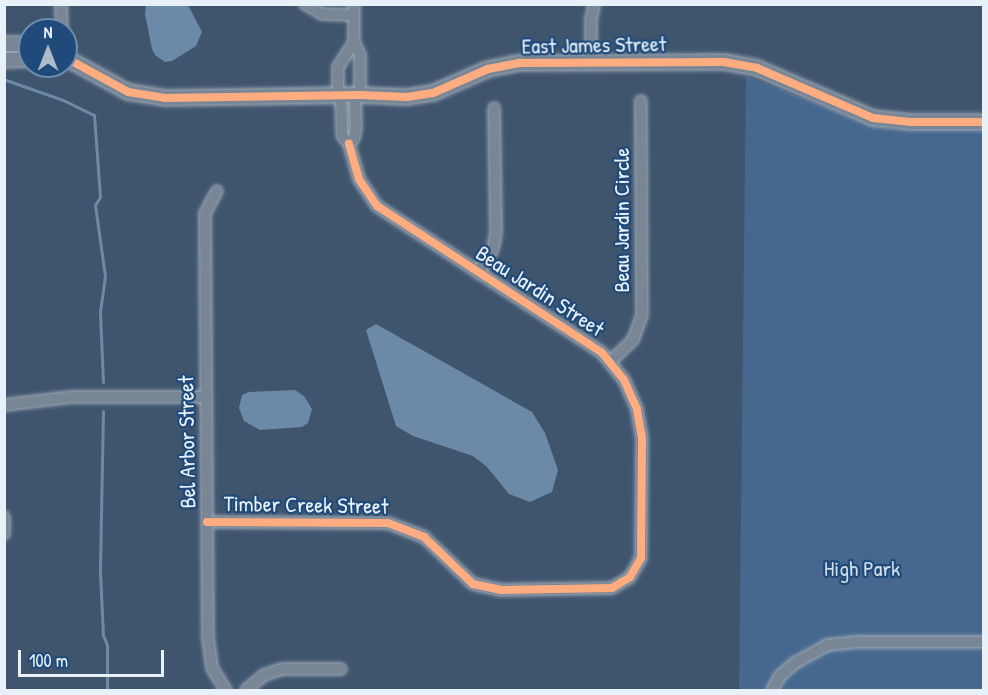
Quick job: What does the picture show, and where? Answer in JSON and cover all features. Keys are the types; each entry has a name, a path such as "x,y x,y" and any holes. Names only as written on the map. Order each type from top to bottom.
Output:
{"street":[{"path":"305,4 322,14 354,10 354,42 360,55 349,96"},
{"path":"591,62 591,20 594,4"},
{"path":"349,96 338,67 354,42"},
{"name":"East James Street","path":"78,65 116,86 142,96 421,96 504,65 709,62 740,64 757,68 873,118 910,122 984,122"},
{"name":"Beau Jardin Street","path":"349,96 343,137 350,143 359,179 377,206 586,342 610,362 633,395 642,438 643,546 641,558 630,577"},
{"name":"Beau Jardin Circle","path":"610,362 633,340 642,315 641,102"},
{"path":"478,273 493,249 496,232 494,108"},
{"name":"Bel Arbor Street","path":"217,191 205,214 209,655 218,679 226,690"},
{"path":"4,405 72,397 205,397"},
{"path":"4,518 4,534"},
{"name":"Timber Creek Street","path":"207,522 388,523 424,537 466,579 484,588 600,590 612,588 630,577"},
{"path":"772,690 780,676 828,645 859,642 984,642"},
{"path":"246,690 264,675 282,669 341,669"}],"green space":[{"name":"High Park","path":"746,76 868,124 895,129 983,129 984,690 739,690"}],"shaded area":[{"path":"146,5 188,5 202,32 196,46 172,61 165,62 155,55 145,14"},
{"path":"376,324 532,412 545,433 558,470 552,492 530,502 509,494 487,467 473,456 413,436 396,426 366,330"},
{"path":"295,390 304,396 312,409 308,423 302,427 260,430 244,421 239,408 242,395 249,392"}],"waterway":[{"path":"6,80 63,100 94,115 100,197 95,205 105,276 100,313 103,382"},
{"path":"103,411 100,572 103,635 107,645 107,690"}],"cycle path":[{"path":"78,65 128,92 164,98 360,95 407,97 433,93 488,69 520,63 724,62 757,68 873,118 910,122 984,122"},
{"path":"207,522 388,523 424,537 473,584 501,590 612,588 630,577 641,558 642,438 637,409 624,380 601,352 377,206 359,179 349,143"}]}
